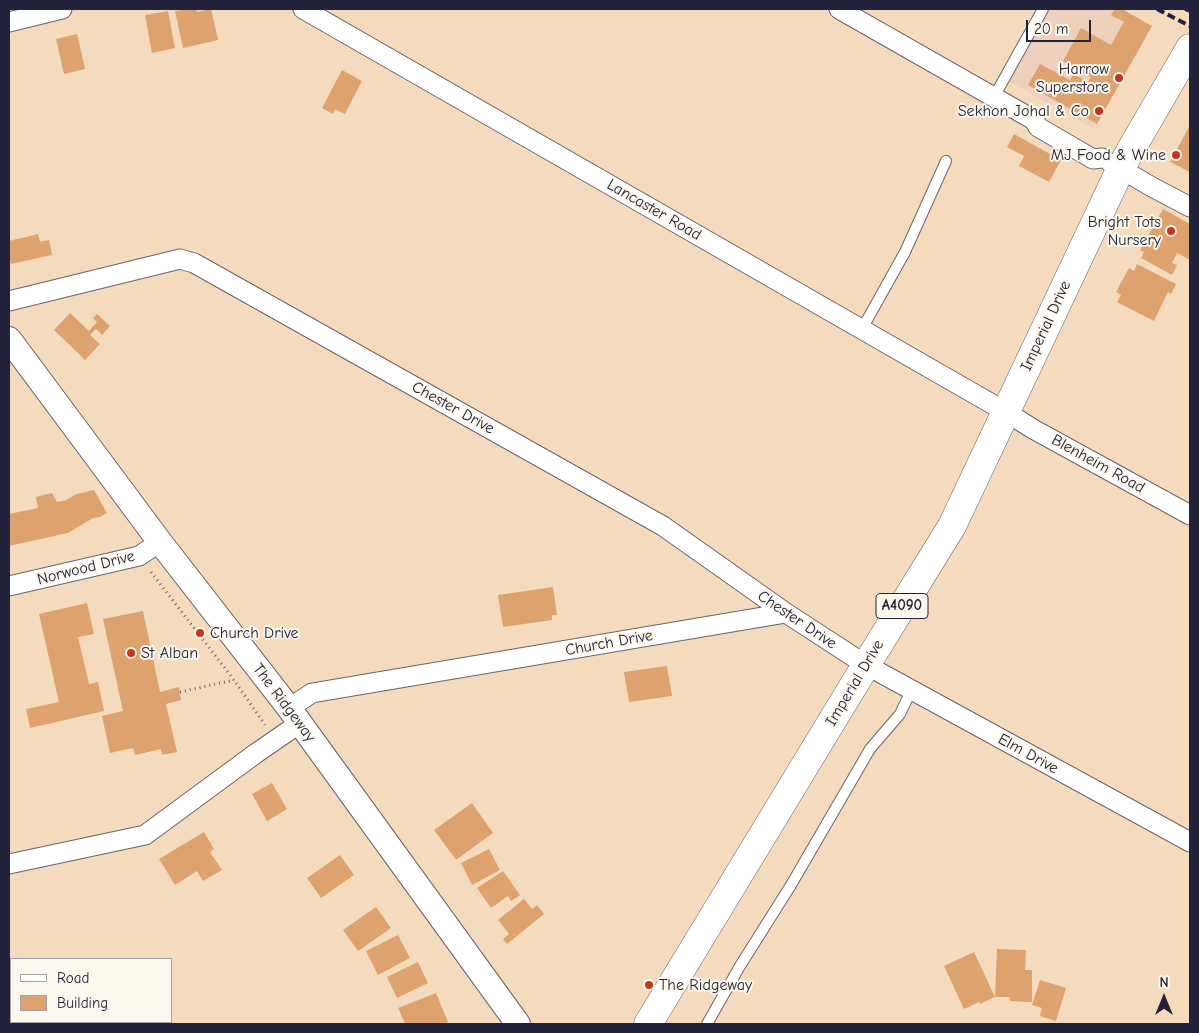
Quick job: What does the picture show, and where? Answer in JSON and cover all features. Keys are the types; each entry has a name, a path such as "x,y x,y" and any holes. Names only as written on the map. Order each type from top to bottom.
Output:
{"main road":[{"name":"A4090","path":"1112,163 1133,146 1190,48"},
{"name":"Imperial Drive","path":"648,1024 952,526 1006,412 1112,163"}],"street":[{"path":"9,22 62,9"},
{"name":"Lancaster Road","path":"303,9 1006,412"},
{"path":"839,9 1034,120 1041,117 1098,150 1112,163 1190,207"},
{"name":"Chester Drive","path":"9,301 180,259 194,263 663,526 786,613 866,665"},
{"name":"The Ridgeway","path":"9,339 160,542 294,715 518,1024"},
{"name":"Blenheim Road","path":"1006,412 1033,429 1190,515"},
{"name":"Norwood Drive","path":"9,586 139,556 160,542"},
{"name":"Church Drive","path":"9,864 144,835 275,740 312,694 786,613"},
{"name":"Elm Drive","path":"866,665 1190,842"}],"lane":[{"path":"994,97 1044,9"},
{"path":"862,330 905,252 946,161"},
{"path":"707,1024 870,749 900,714 911,691"}],"path":[{"path":"139,556 234,680 275,740"},
{"path":"180,692 234,680"}],"shaded area":[{"path":"1048,9 1122,9 1152,26 1094,129 1007,80"}],"building":[{"path":"196,9 197,12 211,9 218,40 183,48 175,11"},
{"path":"1115,9 1122,9 1152,26 1097,124 1028,85 1040,64 1070,80 1073,74 1088,82 1091,77 1063,61 1081,28 1111,45 1124,22 1111,15"},
{"path":"168,11 175,48 152,53 145,15"},
{"path":"77,34 85,69 64,74 56,39"},
{"path":"342,70 362,81 345,114 335,109 333,114 322,108"},
{"path":"1190,125 1190,172 1170,162"},
{"path":"1014,134 1061,160 1049,182 1019,166 1024,156 1007,147"},
{"name":"Bright Tots Nursery","path":"1163,209 1190,224 1190,260 1177,253 1172,263 1177,265 1172,275 1141,258 1144,252 1140,250"},
{"path":"38,234 40,242 49,240 52,255 11,264 9,241"},
{"path":"1137,264 1176,284 1171,294 1168,292 1154,321 1117,302 1121,295 1116,292 1129,268 1134,271"},
{"path":"70,313 89,331 97,322 93,318 97,314 110,326 102,335 96,329 90,335 100,344 85,360 54,330"},
{"path":"94,490 107,513 93,518 68,533 9,546 9,514 38,508 36,497 52,493 57,502"},
{"path":"553,587 557,615 552,615 552,620 503,627 498,595"},
{"path":"87,603 94,634 78,637 89,684 98,682 104,711 30,728 26,709 59,702 39,614"},
{"name":"St Alban","path":"143,611 160,692 179,687 181,700 166,704 177,752 162,755 161,749 135,755 133,748 110,753 102,716 123,711 103,619"},
{"path":"667,666 672,696 629,702 624,672"},
{"path":"272,783 287,809 267,821 252,794"},
{"path":"472,803 493,833 456,860 434,830"},
{"path":"204,832 214,849 210,852 222,870 203,881 197,871 175,885 159,859"},
{"path":"489,849 500,870 472,885 461,863"},
{"path":"340,855 354,875 321,898 307,878"},
{"path":"503,871 520,895 511,901 508,896 491,908 477,888"},
{"path":"524,899 532,909 537,905 544,914 507,944 503,939 509,934 498,920"},
{"path":"376,907 391,928 358,951 343,930"},
{"path":"398,935 410,958 378,975 366,951"},
{"path":"997,949 1026,950 1025,970 1032,970 1032,1002 1010,1001 1010,997 995,997"},
{"path":"974,952 995,997 964,1009 944,966"},
{"path":"418,962 428,983 397,998 387,977"},
{"path":"1040,980 1066,988 1056,1021 1040,1016 1042,1008 1032,1005"},
{"path":"436,993 448,1022 443,1024 405,1024 398,1008"}],"railway":[{"path":"1157,9 1190,26"},
{"path":"1185,9 1190,11"}],"place":[{"name":"Harrow Superstore","path":"1119,78"},
{"name":"Sekhon Johal & Co","path":"1099,111"},
{"name":"MJ Food & Wine","path":"1176,155"},
{"name":"Bright Tots Nursery","path":"1171,231"},
{"name":"Church Drive","path":"200,633"},
{"name":"St Alban","path":"131,653"},
{"name":"The Ridgeway","path":"649,985"}]}
